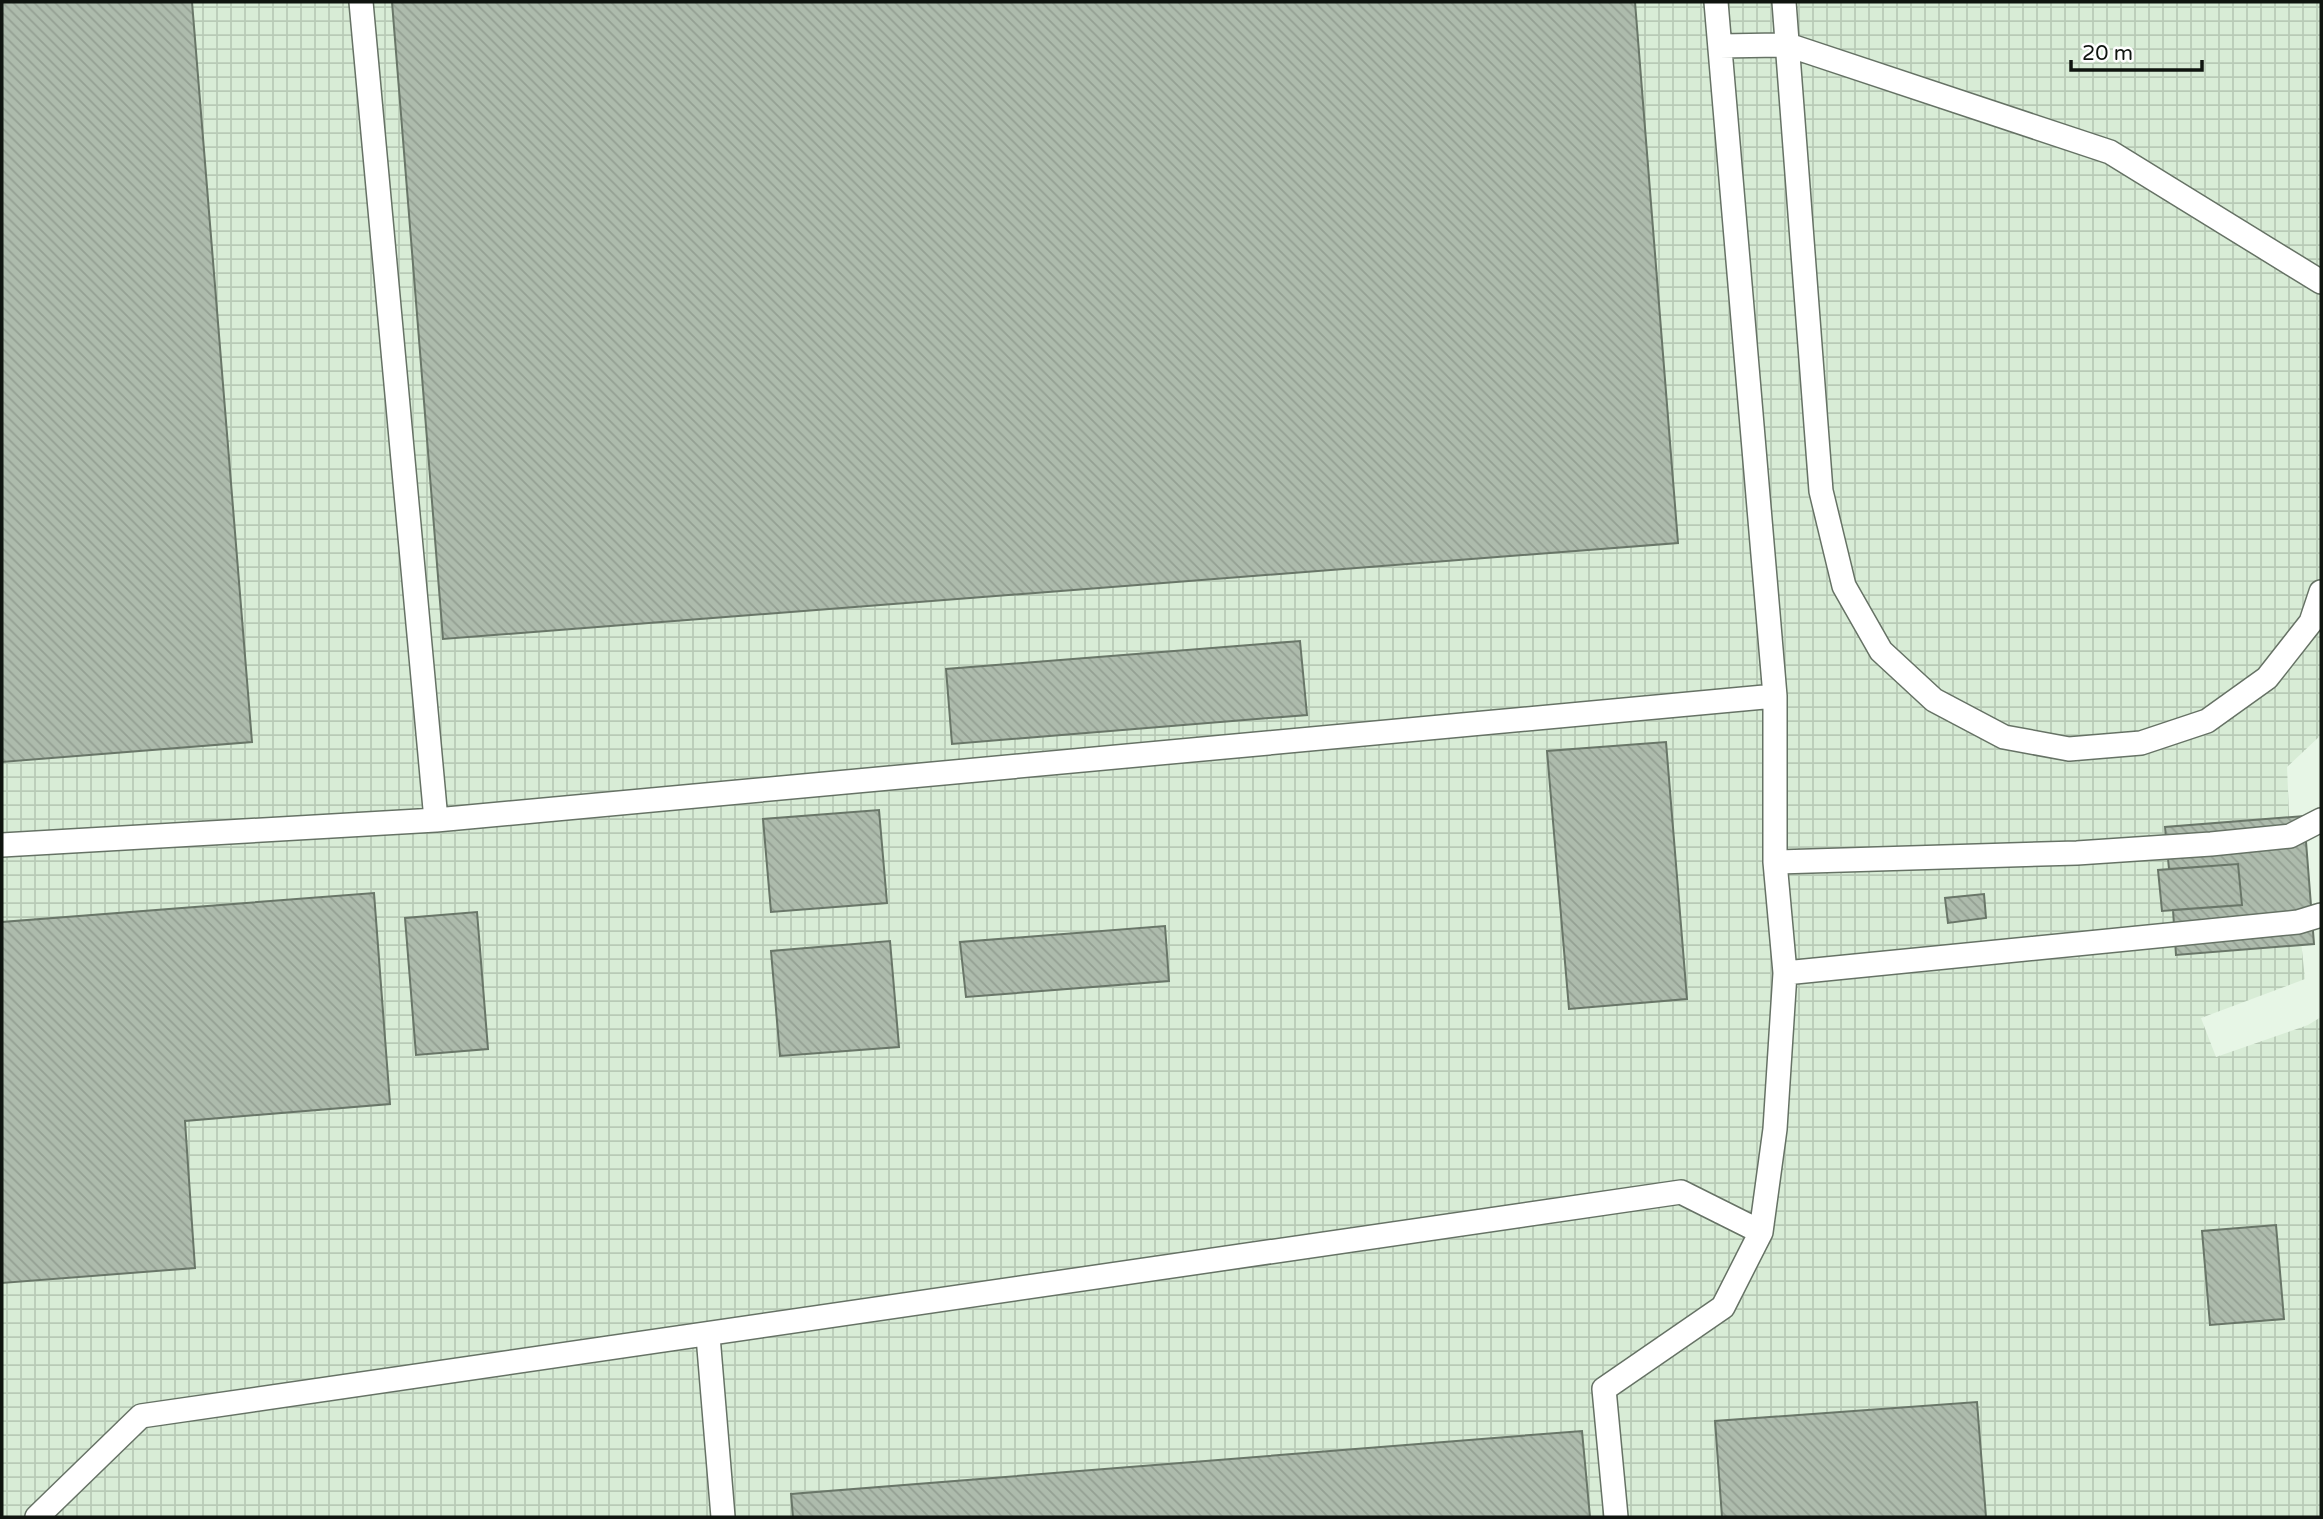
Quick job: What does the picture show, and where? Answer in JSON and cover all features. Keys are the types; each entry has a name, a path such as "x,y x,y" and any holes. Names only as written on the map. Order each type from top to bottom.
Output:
{"lane":[{"path":"361,2 436,820"},
{"path":"1616,1517 1604,1389 1723,1307 1761,1231 1775,1129 1784,973 1775,862 1774,696 1716,2"},
{"path":"1784,2 1821,491 1844,586 1881,651 1934,700 2004,737 2069,749 2141,743 2207,721 2267,678 2311,622 2321,592"},
{"path":"1720,46 1788,45 2110,152 2321,282"},
{"path":"2,845 436,820 1774,696"},
{"path":"1775,862 2077,853 2211,844 2290,836 2321,820"},
{"path":"1784,973 2298,922 2321,915"},
{"path":"37,1517 141,1416 1681,1192 1761,1231"},
{"path":"708,1335 723,1517"}],"shaded area":[{"path":"2,2 2321,2 2321,735 2287,767 2290,836 2305,979 2201,1018 2216,1057 2308,1025 2321,1017 2321,1517 2,1517"}],"building":[{"path":"2,2 192,2 252,742 2,762"},
{"path":"392,2 1635,2 1678,543 443,639"},
{"path":"1300,641 1307,715 952,744 946,669"},
{"path":"1666,742 1687,999 1569,1009 1547,751"},
{"path":"879,810 887,903 771,912 763,819"},
{"path":"2304,816 2314,944 2176,955 2173,910 2242,905 2238,864 2169,869 2165,827"},
{"path":"2238,864 2242,905 2162,911 2158,870"},
{"path":"374,893 390,1104 185,1121 195,1268 2,1283 2,922"},
{"path":"1984,894 1986,918 1948,923 1945,898"},
{"path":"477,912 488,1049 416,1055 405,918"},
{"path":"1165,926 1169,981 966,997 960,942"},
{"path":"890,941 899,1047 780,1056 771,951"},
{"path":"2276,1225 2284,1319 2210,1325 2202,1231"},
{"path":"1977,1402 1986,1517 1722,1517 1715,1421"},
{"path":"1582,1431 1590,1517 793,1517 791,1494"}]}
